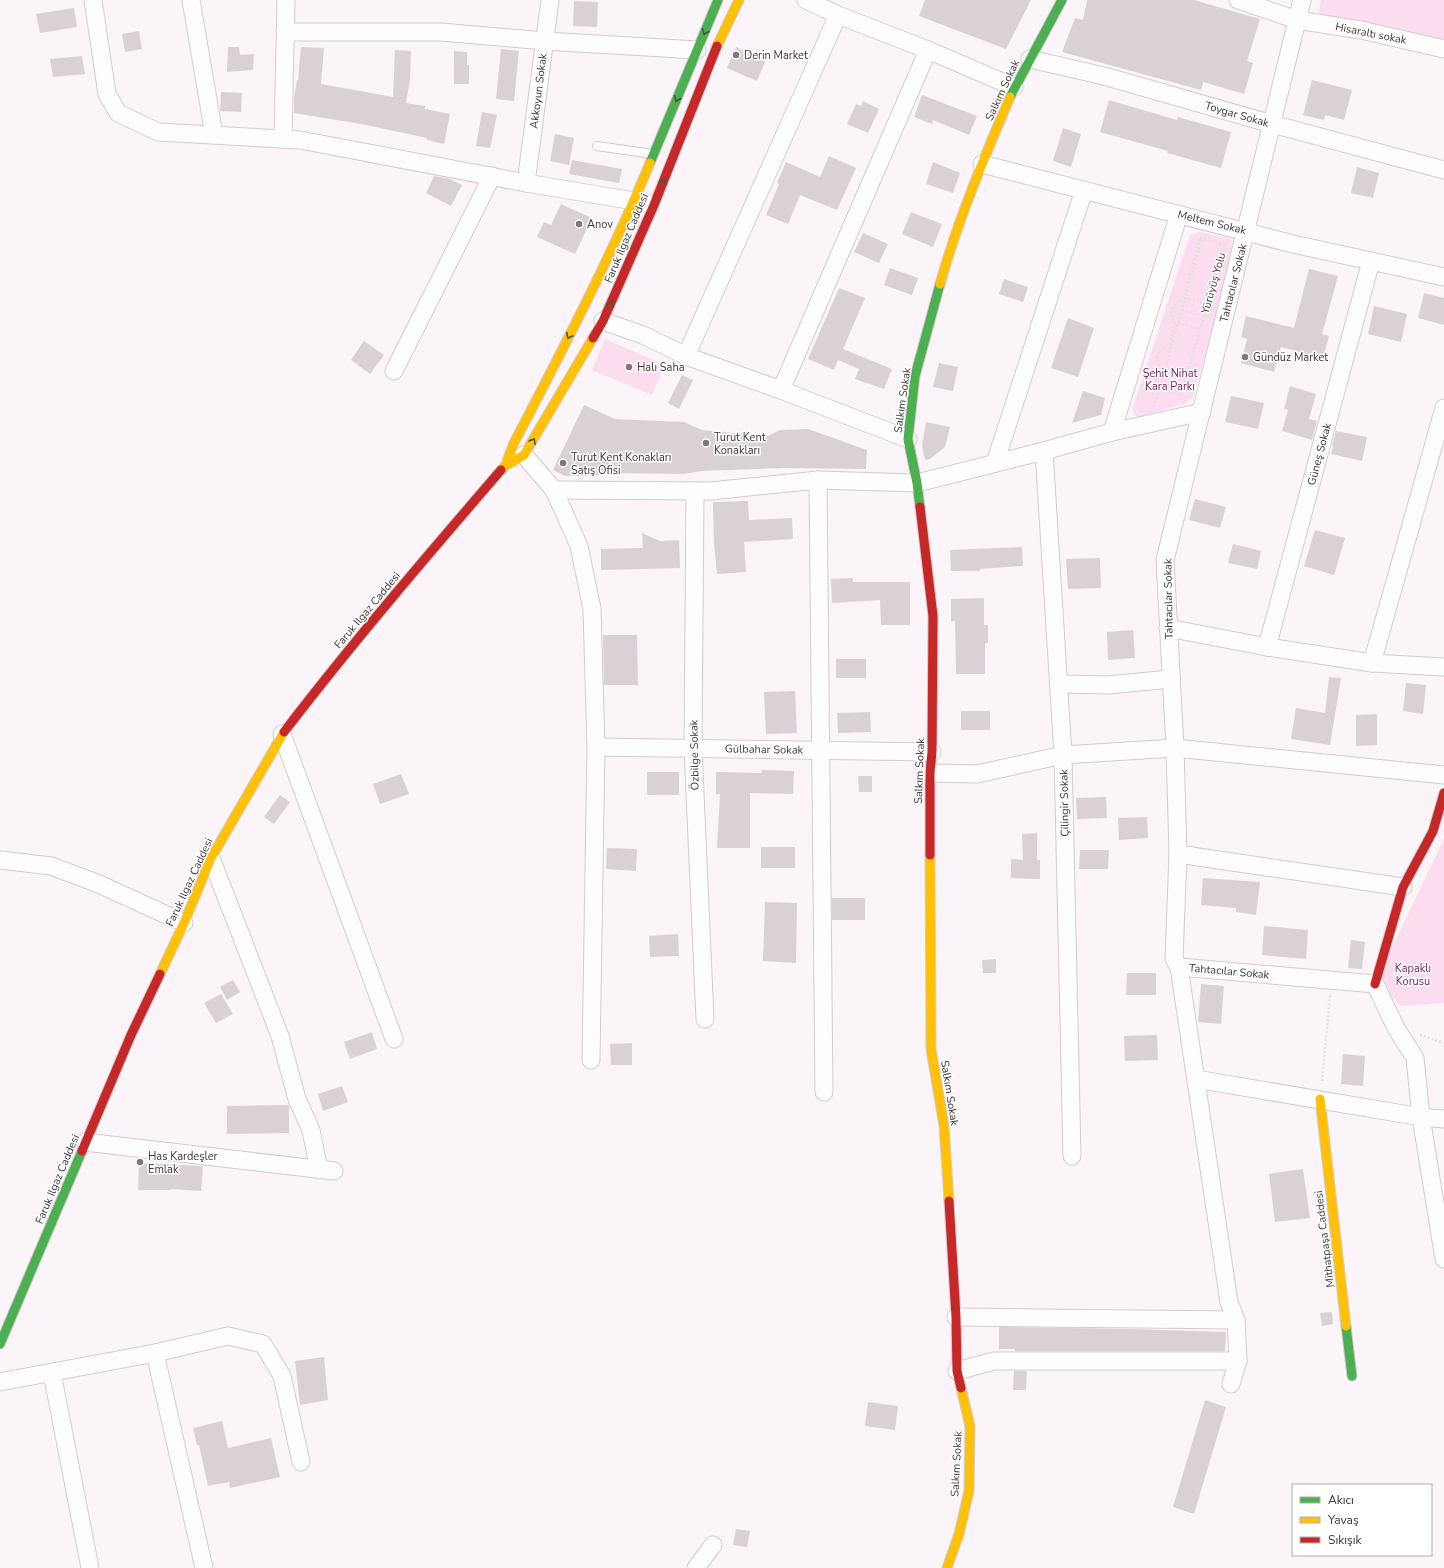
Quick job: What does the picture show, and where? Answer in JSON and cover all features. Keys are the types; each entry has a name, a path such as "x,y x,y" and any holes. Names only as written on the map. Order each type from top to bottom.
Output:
{"street":[{"path":"93,0 107,94 118,113 158,132 300,140 526,183 654,205"},
{"path":"191,0 214,135"},
{"path":"283,139 286,0"},
{"name":"Akkoyun Sokak","path":"526,183 550,0"},
{"name":"Faruk Ilgaz Caddesi","path":"505,466 514,443 587,301 634,201 718,0"},
{"name":"Faruk Ilgaz Caddesi","path":"0,1344 131,1035 184,922 211,858 282,734 322,682 437,544 505,466 524,455 603,321 654,205 710,62 739,0"},
{"path":"806,0 838,15 928,50 1014,87"},
{"name":"Salkım Sokak","path":"947,1568 959,1534 969,1491 970,1426 958,1371 944,1126 931,1049 930,773 932,752 934,616 916,483 908,440 915,376 949,252 982,164 1014,87 1062,0"},
{"name":"Hisaraltı sokak","path":"1238,0 1297,20 1361,30 1444,49"},
{"name":"Tahtacılar Sokak","path":"1302,0 1165,560 1175,748 1178,854 1174,959 1179,967 1376,984"},
{"path":"686,356 838,15"},
{"path":"285,32 441,32 545,41 697,50"},
{"path":"781,390 928,50"},
{"name":"Toygar Sokak","path":"1030,59 1104,76 1272,124 1444,170"},
{"name":"Meltem Sokak","path":"982,164 1294,244 1444,277"},
{"path":"394,371 492,176"},
{"path":"996,463 1084,190"},
{"path":"1112,432 1179,214"},
{"name":"Güneş Sokak","path":"1267,647 1371,261"},
{"path":"603,321 643,335 686,356 781,390 908,440"},
{"path":"1372,663 1444,408"},
{"path":"554,490 710,491 818,480 916,483 1044,451 1112,432 1202,412"},
{"name":"Çilingir Sokak","path":"1044,451 1063,755 1072,1156"},
{"path":"524,455 554,490 579,546 592,609 596,747 591,1060"},
{"path":"818,480 824,1092"},
{"name":"Özbilge Sokak","path":"695,491 693,748 705,1019"},
{"path":"1168,628 1267,647 1372,663 1444,667"},
{"path":"1059,684 1108,685 1171,679"},
{"path":"282,734 394,1039"},
{"name":"Gülbahar Sokak","path":"596,747 932,752"},
{"path":"930,773 977,774 1063,755 1175,748 1444,775"},
{"path":"1444,793 1433,831 1403,886 1376,984 1396,1028 1415,1058 1422,1116 1444,1259"},
{"path":"1178,854 1403,886"},
{"path":"85,1142 326,1170 311,1130 297,1099 280,1036 211,858"},
{"path":"0,860 51,866 99,884 184,922"},
{"path":"1179,967 1229,1302 1236,1320 1238,1361 1231,1384"},
{"path":"1196,1079 1444,1119"},
{"name":"Mithatpaşa Caddesi","path":"1320,1099 1352,1376"},
{"path":"956,1317 1236,1320"},
{"path":"0,1382 154,1353 228,1336 263,1344 282,1376 301,1462"},
{"path":"154,1353 204,1568"},
{"path":"958,1371 994,1361 1238,1361"},
{"path":"52,1373 90,1568"},
{"path":"696,1568 713,1545"}],"lane":[{"path":"597,146 654,154"}],"path":[{"name":"Yürüyüş Yolu","path":"1159,389 1155,388 1160,373 1157,357 1160,350 1170,342 1175,324 1171,310 1173,305 1184,298 1200,238 1225,245 1182,389"},
{"path":"1151,423 1184,298 1202,238"},
{"path":"1184,298 1208,303"},
{"path":"1182,310 1224,321"},
{"path":"1178,323 1200,329"},
{"path":"1157,382 1182,389 1181,395 1159,389"},
{"path":"1320,1099 1332,980"}],"green space":[{"path":"1321,0 1444,0 1444,41 1318,15"},
{"name":"Şehit Nihat Kara Parkı","path":"1199,232 1231,239 1236,248 1193,397 1184,404 1137,418 1132,410 1190,235"},
{"name":"Halı Saha","path":"605,339 665,365 652,395 592,370"},
{"name":"Kapaklı Korusu","path":"1444,839 1444,1003 1401,1006 1376,981"}],"building":[{"path":"925,0 1031,0 1006,49 919,16"},
{"path":"1087,0 1194,0 1260,19 1247,61 1253,63 1244,94 1203,82 1201,90 1062,52 1075,18 1083,20"},
{"path":"574,1 598,2 597,27 573,26"},
{"path":"74,8 77,27 40,33 36,14"},
{"path":"139,31 142,49 125,52 122,34"},
{"path":"228,47 239,47 240,55 254,54 253,70 227,72"},
{"path":"301,47 324,48 321,84 393,97 395,50 411,51 410,80 406,103 425,106 425,109 450,114 444,144 427,140 427,138 361,124 294,113 294,97 298,80"},
{"path":"736,47 766,60 757,81 727,68"},
{"path":"501,49 519,51 514,101 496,99"},
{"path":"454,51 467,52 469,84 454,84"},
{"path":"82,56 85,74 53,77 50,59"},
{"path":"1312,80 1352,90 1344,120 1325,115 1324,120 1303,115"},
{"path":"221,92 242,93 241,112 220,111"},
{"path":"922,95 977,116 969,135 933,120 932,124 914,117"},
{"path":"1109,100 1177,120 1178,117 1231,132 1221,168 1100,132"},
{"path":"863,101 879,109 868,133 847,124 856,104 861,106"},
{"path":"482,112 497,115 490,148 476,146"},
{"path":"1063,128 1081,134 1071,167 1053,161"},
{"path":"555,134 574,138 569,165 550,161"},
{"path":"829,156 856,168 837,210 800,195 788,224 766,215 779,184 777,183 786,162 820,177"},
{"path":"572,160 622,169 619,183 569,174"},
{"path":"933,162 960,173 953,193 926,184"},
{"path":"1357,167 1379,173 1373,198 1351,193"},
{"path":"434,176 450,179 462,185 451,206 426,193"},
{"path":"561,204 592,218 575,254 537,237 544,222 551,225"},
{"path":"911,212 942,224 933,247 902,234"},
{"path":"863,233 888,244 879,263 854,252"},
{"path":"890,268 918,278 912,295 884,285"},
{"path":"1309,269 1338,276 1322,334 1329,336 1323,358 1281,347 1274,372 1241,363 1247,339 1241,337 1246,316 1294,328"},
{"path":"1004,279 1028,287 1023,302 999,294"},
{"path":"839,288 865,298 843,349 892,369 884,389 855,379 859,369 838,360 834,370 808,359"},
{"path":"1424,293 1444,298 1444,325 1418,318"},
{"path":"1374,306 1407,314 1401,342 1368,334"},
{"path":"1068,318 1094,328 1078,377 1051,368"},
{"path":"364,341 384,355 370,374 351,360"},
{"path":"939,363 958,367 953,391 933,387"},
{"path":"682,375 693,380 679,409 668,403"},
{"path":"1290,386 1316,394 1309,419 1317,421 1312,440 1282,431 1288,410 1284,409"},
{"path":"1083,391 1105,398 1101,415 1072,423"},
{"path":"1231,396 1264,403 1258,429 1225,422"},
{"name":"Turut Kent Konakları","path":"584,405 615,419 684,422 702,430 768,436 780,430 808,429 867,450 866,469 783,468 702,471 683,474 610,473 592,476 565,476 553,470"},
{"path":"926,422 950,427 945,447 930,459 925,460 922,446"},
{"path":"1336,431 1367,437 1362,461 1331,454"},
{"path":"1195,499 1226,507 1220,528 1189,520"},
{"path":"748,501 749,520 792,518 793,539 744,542 746,572 717,574 714,543 713,502"},
{"path":"1315,530 1345,538 1334,575 1304,566"},
{"path":"642,533 660,541 679,540 680,568 601,570 601,549 643,548"},
{"path":"1233,544 1261,551 1257,569 1228,563"},
{"path":"1022,547 1023,566 980,569 980,571 951,571 950,550"},
{"path":"1100,558 1101,588 1068,589 1066,559"},
{"path":"853,578 853,582 910,582 910,625 881,625 880,600 832,603 831,579"},
{"path":"984,598 984,625 988,625 988,643 985,643 985,674 956,674 955,621 951,621 951,599"},
{"path":"1133,630 1135,658 1108,660 1107,632"},
{"path":"603,635 637,635 638,685 604,685"},
{"path":"836,659 866,659 866,678 836,678"},
{"path":"1329,677 1341,678 1330,745 1291,739 1296,708 1325,713"},
{"path":"1406,683 1426,685 1423,714 1403,711"},
{"path":"795,691 797,733 766,734 764,692"},
{"path":"961,711 990,711 990,730 961,730"},
{"path":"870,712 871,732 838,733 837,713"},
{"path":"1377,714 1377,745 1356,746 1356,715"},
{"path":"762,770 794,771 793,794 750,793 750,848 717,848 720,794 716,794 716,772 762,773"},
{"path":"647,772 679,772 679,795 647,795"},
{"path":"401,774 409,794 380,804 373,784"},
{"path":"858,776 872,776 872,792 859,792"},
{"path":"280,795 290,802 274,824 264,817"},
{"path":"1106,797 1107,818 1077,819 1076,798"},
{"path":"1147,817 1148,838 1119,840 1118,818"},
{"path":"1037,833 1037,860 1040,860 1040,879 1011,878 1011,859 1023,860 1022,834"},
{"path":"761,847 795,847 795,868 761,868"},
{"path":"607,848 637,849 636,871 606,869"},
{"path":"1080,850 1109,850 1108,869 1079,869"},
{"path":"1203,878 1260,882 1256,915 1236,912 1236,908 1201,905"},
{"path":"832,898 865,898 865,920 832,920"},
{"path":"765,902 797,903 796,963 763,961"},
{"path":"1264,926 1308,930 1306,959 1262,955"},
{"path":"678,934 679,956 650,957 649,936"},
{"path":"1351,940 1365,942 1362,969 1348,968"},
{"path":"996,959 996,973 983,973 982,960"},
{"path":"1127,973 1156,973 1156,995 1126,995"},
{"path":"233,980 240,992 227,1000 220,987"},
{"path":"1201,984 1224,986 1221,1024 1198,1022"},
{"path":"221,994 233,1014 216,1023 204,1003"},
{"path":"372,1032 377,1049 350,1059 344,1042"},
{"path":"1157,1035 1158,1060 1125,1061 1124,1036"},
{"path":"632,1043 632,1065 611,1065 610,1044"},
{"path":"1343,1054 1365,1056 1363,1086 1341,1084"},
{"path":"342,1086 348,1102 323,1111 318,1094"},
{"path":"289,1105 289,1133 227,1134 227,1106"},
{"path":"139,1163 203,1166 201,1191 171,1189 138,1190"},
{"path":"1303,1169 1310,1218 1275,1222 1269,1174"},
{"path":"1332,1312 1333,1324 1322,1326 1320,1313"},
{"path":"999,1327 1226,1332 1225,1351 1015,1351 1015,1349 999,1349"},
{"path":"324,1357 328,1400 300,1405 295,1361"},
{"path":"1014,1371 1027,1371 1026,1390 1013,1390"},
{"path":"1205,1400 1226,1407 1194,1514 1173,1507"},
{"path":"868,1402 898,1406 895,1430 865,1426"},
{"path":"222,1421 228,1448 271,1438 280,1477 230,1488 229,1482 208,1486 199,1445 197,1445 193,1428"},
{"path":"736,1529 750,1531 747,1547 733,1545"}],"traffic: fast":[{"path":"650,163 718,0"},
{"path":"1010,97 1062,0"},
{"path":"920,507 917,483 908,439 915,376 940,284"},
{"path":"0,1344 82,1151"},
{"path":"1346,1326 1352,1376"}],"traffic: slow":[{"path":"717,46 739,0"},
{"path":"940,284 963,213 1010,97"},
{"path":"507,461 514,443 602,270 650,163"},
{"path":"501,470 524,455 593,338"},
{"path":"160,974 184,923 211,858 284,732"},
{"path":"930,855 931,1049 944,1126 949,1201"},
{"path":"1320,1099 1346,1326"},
{"path":"947,1568 959,1534 969,1491 970,1426 961,1388"}],"traffic: jam":[{"path":"593,338 603,321 654,205 717,46"},
{"path":"284,732 363,632 501,470"},
{"path":"920,507 933,616 930,855"},
{"path":"1375,984 1403,887 1433,831 1444,793"},
{"path":"82,1151 131,1035 160,974"},
{"path":"949,1201 956,1317 957,1371 961,1388"}],"place":[{"name":"Derin Market","path":"736,55"},
{"name":"Anov","path":"579,224"},
{"name":"Gündüz Market","path":"1245,357"},
{"name":"Halı Saha","path":"629,367"},
{"name":"Turut Kent Konakları","path":"706,443"},
{"name":"Turut Kent Konakları Satış Ofisi","path":"563,463"},
{"name":"Has Kardeşler Emlak","path":"140,1162"}]}
